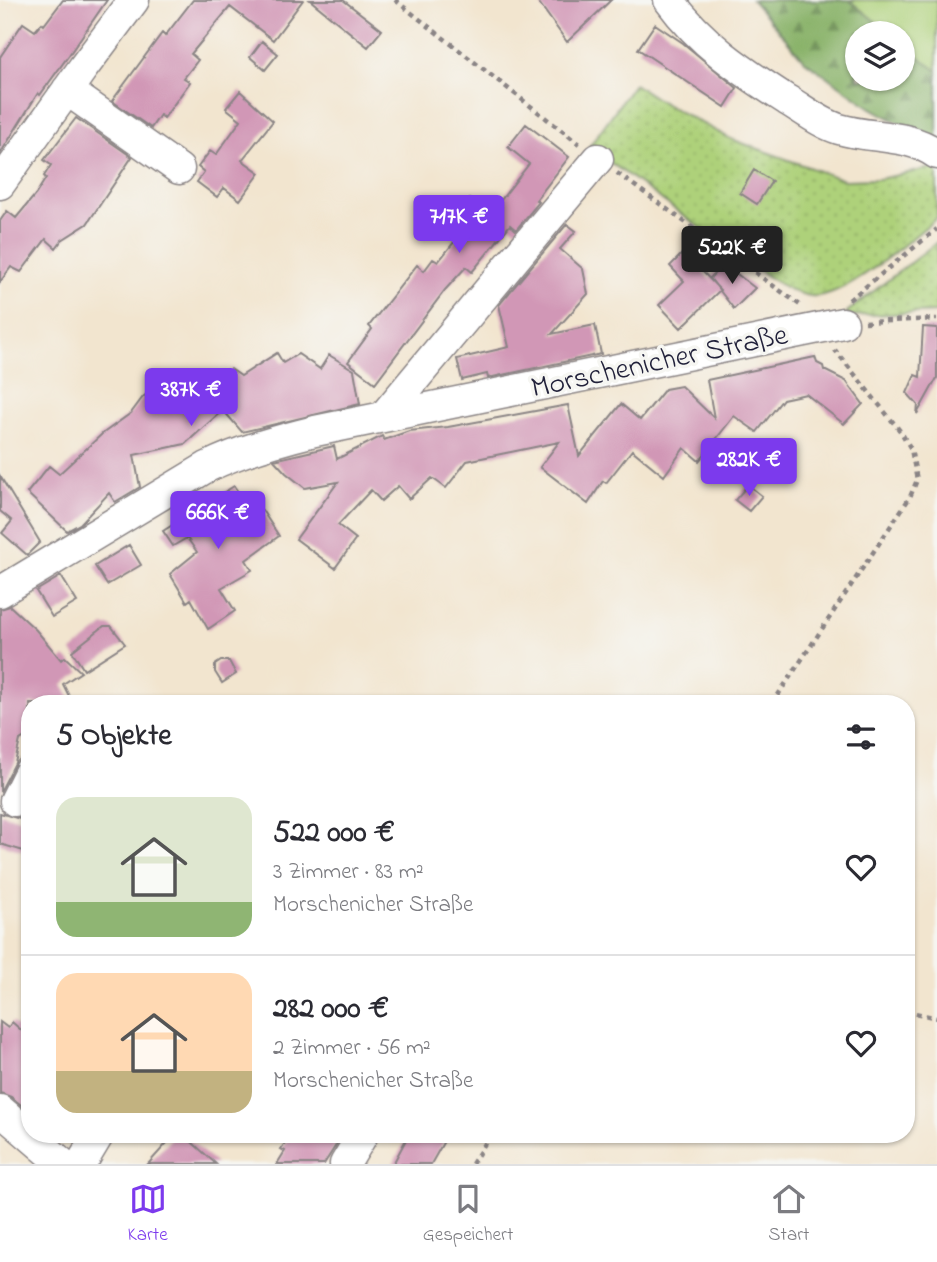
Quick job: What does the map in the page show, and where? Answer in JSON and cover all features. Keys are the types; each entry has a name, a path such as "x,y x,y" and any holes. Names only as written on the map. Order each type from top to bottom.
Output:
{"street":[{"path":"0,184 134,0"},
{"path":"669,0 693,30 737,68 822,122 840,129 913,141 937,154"},
{"path":"67,89 179,169"},
{"path":"383,417 598,159"},
{"name":"Morschenicher Straße","path":"0,592 207,467 234,454 315,431 830,325"},
{"path":"0,1110 21,1128"},
{"path":"38,1143 62,1164"},
{"path":"81,1164 94,1143"},
{"path":"345,1164 358,1143"}],"path":[{"path":"830,325 937,229"},
{"path":"830,325 937,319"},
{"path":"778,695 910,497 917,480 911,449 830,325"},
{"path":"915,1013 937,1018"},
{"path":"472,1164 485,1143"}],"green space":[{"path":"752,0 876,0 897,21 845,21 845,89 805,61"},
{"path":"849,0 937,0 937,71 915,54 915,21 875,21"},
{"path":"915,39 937,61 937,144 871,108 847,91 915,91"},
{"path":"634,84 665,104 731,139 844,180 879,179 937,167 937,218 894,253 841,288 825,295 811,296 793,291 767,276 589,147"},
{"path":"937,242 937,312 847,316 847,312"}],"building":[{"path":"63,0 107,0 40,95 38,93 0,154 0,57 23,23 35,31 42,23 44,25"},
{"path":"193,0 303,0 273,40 230,7 191,54 198,60 184,78 190,82 164,118 160,115 151,128 112,101 162,33 165,36"},
{"path":"310,0 343,0 382,30 368,47"},
{"path":"537,0 611,0 567,42"},
{"path":"655,24 683,43 737,88 725,107 638,49"},
{"path":"262,41 278,54 265,70 250,57"},
{"path":"240,91 273,121 242,160 260,173 240,200 224,188 217,197 197,182 204,172 198,167 210,151 216,155 241,120 226,108"},
{"path":"76,118 132,157 87,224 62,240 56,248 46,239 21,272 11,267 0,282 0,221 7,211 16,218 36,194 51,165 44,160"},
{"path":"526,124 569,157 536,200 539,202 516,230 510,225 472,272 466,267 445,290 375,383 348,362 372,329 369,326 417,265 424,271 433,259 438,262 464,230 452,220 470,199 490,214 529,164 508,147"},
{"path":"754,170 772,181 757,204 740,193"},
{"path":"567,224 576,231 560,249 583,269 588,294 552,334 595,325 601,354 488,378 487,374 462,380 457,359 509,347 499,305"},
{"path":"684,252 720,290 681,328 659,305 684,281 670,266"},
{"path":"724,264 755,288 734,309 710,278"},
{"path":"923,327 937,328 937,378 917,414 918,405 907,393 915,375 920,377"},
{"path":"277,353 283,363 298,354 320,369 329,355 354,370 360,404 242,432 223,410 185,444 134,455 140,487 115,502 109,493 80,524 67,531 27,493 49,466 59,474 102,434 131,413 143,397 157,386 168,400 187,384 203,402 231,369 241,376"},
{"path":"815,357 824,370 846,381 863,404 844,424 806,394 783,399 757,432 734,416 699,461 684,448 664,476 632,450 606,483 603,481 588,504 540,467 559,442 467,461 446,488 432,478 409,499 398,486 381,501 371,490 338,525 356,539 335,568 296,539 338,482 305,488 274,460 334,446 337,459 382,436 384,440 409,431 448,427 568,405 579,456 621,404 640,420 665,389 681,386 714,418 707,380"},
{"path":"0,476 40,542 27,555 2,533 12,521 0,511"},
{"path":"748,485 762,496 749,511 735,500"},
{"path":"234,486 254,515 262,510 279,536 246,560 252,570 221,588 235,611 208,629 191,599 187,602 170,574 197,552 187,538 173,546 163,531"},
{"path":"129,545 141,565 107,585 95,566"},
{"path":"61,576 77,602 52,617 36,591"},
{"path":"10,606 36,630 61,660 65,657 81,672 63,684 68,695 21,695 21,739 15,763 0,792 0,609"},
{"path":"104,626 111,626 125,644 84,670 72,651"},
{"path":"221,661 229,661 236,674 222,683 215,672 215,665"},
{"path":"0,813 21,819 21,850 0,844"},
{"path":"0,1022 8,1028 12,1022 21,1030 21,1105 0,1093"},
{"path":"167,1143 193,1143 216,1164 148,1164"},
{"path":"285,1143 337,1143 324,1164 277,1164 285,1151 281,1149"},
{"path":"404,1143 443,1143 431,1164 393,1164"}]}
